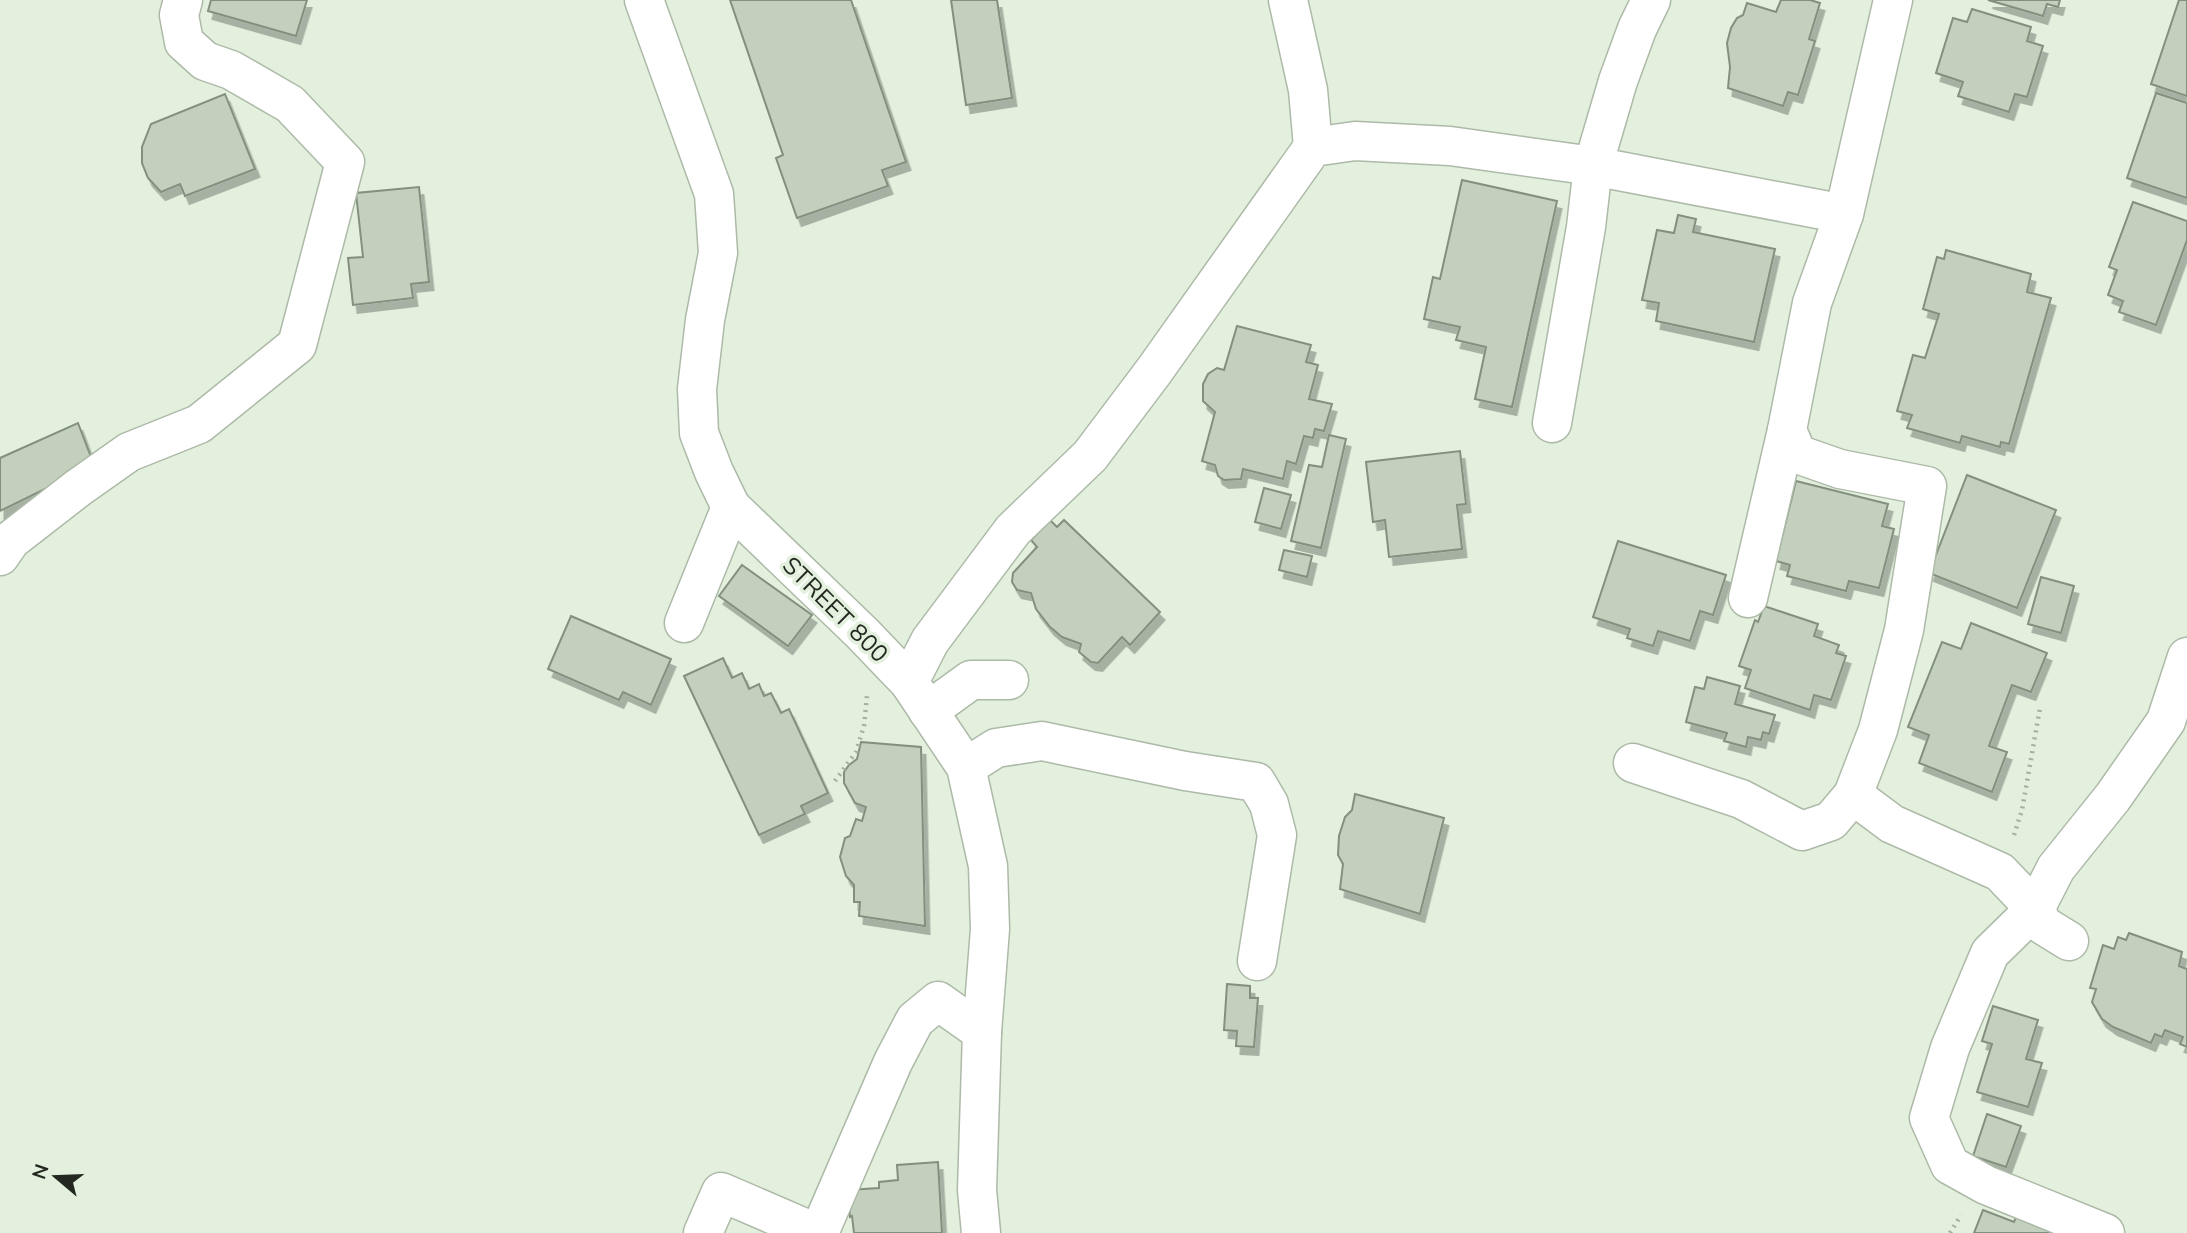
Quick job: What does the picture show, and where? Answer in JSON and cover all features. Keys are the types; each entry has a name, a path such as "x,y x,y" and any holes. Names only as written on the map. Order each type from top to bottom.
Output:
{"street":[{"path":"0,556 11,540 78,488 130,452 199,424 297,345 345,163 290,104 231,70 205,61 184,42 178,15 183,0"},
{"name":"STREET 800","path":"644,0 714,194 718,253 705,320 697,389 699,433 714,472 731,507 862,633 919,697 966,768 988,866 990,929 982,1031 977,1190 981,1233"},
{"path":"1009,680 971,680 919,697 930,641 1013,530 1090,456 1154,372 1313,147 1308,90 1288,0"},
{"path":"1552,423 1586,227 1593,166 1618,81 1651,0"},
{"path":"1748,598 1787,430 1812,303 1844,214 1893,0"},
{"path":"1313,147 1355,141 1450,146 1593,166 1844,214"},
{"path":"1633,763 1741,799 1802,831 1831,821 1853,795 1878,730 1904,630 1927,486 1840,469 1797,454 1787,430"},
{"path":"684,623 731,507"},
{"path":"2105,1233 1986,1185 1950,1165 1929,1118 1950,1048 1990,953 2035,909 2056,868 2113,797 2166,720 2187,657"},
{"path":"966,768 996,748 1042,741 1185,771 1256,782 1269,804 1278,835 1257,961"},
{"path":"1853,795 1892,824 2000,872 2035,909 2043,925 2069,941"},
{"path":"703,1233 721,1192 818,1233 893,1062 915,1020 938,1001 982,1031"}],"path":[{"path":"835,781 856,752 864,726 868,686 862,633"},
{"path":"2000,872 2022,810 2040,708"}],"building":[{"path":"211,0 307,0 296,36 208,11"},
{"path":"730,0 851,0 906,162 882,170 888,186 797,218 776,158 783,155"},
{"path":"951,0 997,0 1012,98 966,105"},
{"path":"1781,0 1810,0 1820,3 1809,39 1815,41 1798,95 1788,92 1783,106 1728,88 1730,67 1727,43 1731,28 1737,18 1743,15 1747,3 1776,12"},
{"path":"1988,0 2060,0 2058,7 2047,4 2043,16"},
{"path":"2179,0 2187,0 2187,96 2151,84"},
{"path":"1972,9 2031,27 2027,41 2043,46 2027,97 2015,94 2009,112 1958,96 1963,82 1936,73 1953,18 1967,22"},
{"path":"2156,93 2187,103 2187,198 2127,178"},
{"path":"225,94 255,169 185,196 180,184 161,192 148,178 142,163 142,147 151,124"},
{"path":"1462,180 1557,201 1512,407 1475,399 1486,347 1456,340 1460,327 1424,319 1433,277 1440,279"},
{"path":"419,187 429,282 411,284 413,298 353,305 348,258 363,257 356,193"},
{"path":"2133,202 2187,221 2187,240 2156,325 2119,312 2123,301 2108,295 2117,270 2109,267"},
{"path":"1678,215 1696,219 1693,232 1775,249 1754,342 1656,321 1659,303 1642,300 1657,230 1674,233"},
{"path":"1946,250 2031,274 2027,292 2051,298 2009,444 2001,442 2000,447 1962,436 1960,443 1907,428 1912,415 1897,411 1913,355 1925,358 1939,314 1923,309 1937,257 1944,259"},
{"path":"1237,326 1311,345 1306,362 1318,365 1309,399 1332,404 1324,431 1315,429 1313,438 1304,436 1296,464 1287,461 1283,479 1243,469 1241,479 1224,480 1218,476 1215,465 1202,461 1215,412 1203,401 1203,384 1208,374 1217,368 1224,370"},
{"path":"78,423 94,465 0,511 0,458"},
{"path":"1329,435 1346,439 1321,548 1291,541 1309,465 1322,467"},
{"path":"1460,451 1466,504 1457,505 1462,549 1389,557 1385,520 1373,522 1366,462"},
{"path":"1967,475 2056,510 2017,608 1929,573"},
{"path":"1796,481 1888,504 1882,526 1894,529 1879,588 1849,581 1846,591 1787,576 1790,565 1776,561"},
{"path":"1264,488 1291,495 1281,529 1255,522"},
{"path":"1050,520 1057,527 1064,520 1160,612 1130,645 1122,637 1098,663 1091,662 1079,652 1081,644 1062,637 1050,627 1036,609 1031,593 1017,590 1012,582 1013,573 1037,547 1031,540"},
{"path":"1618,541 1726,575 1713,615 1700,611 1690,641 1658,631 1653,646 1627,638 1630,629 1593,617"},
{"path":"1284,550 1312,556 1307,577 1279,570"},
{"path":"742,565 812,615 788,646 719,596"},
{"path":"2041,577 2074,586 2061,633 2028,624"},
{"path":"1764,606 1818,624 1814,636 1839,645 1836,653 1846,656 1831,700 1814,695 1810,710 1745,688 1751,670 1739,666 1755,620 1758,622"},
{"path":"571,616 671,659 651,705 623,692 619,700 548,669"},
{"path":"1971,623 2047,653 2031,692 2012,685 1989,746 2007,752 1992,792 1919,763 1929,735 1908,727 1942,642 1961,649"},
{"path":"723,658 732,678 742,673 749,689 759,684 764,696 771,693 781,713 789,709 828,793 801,806 805,814 759,835 684,676"},
{"path":"1707,677 1740,686 1735,704 1775,715 1769,734 1763,732 1761,740 1748,737 1746,747 1724,741 1727,733 1686,722 1695,687 1704,689"},
{"path":"861,742 921,747 925,926 859,916 860,902 854,902 854,885 846,876 840,857 845,838 850,836 856,819 862,821 866,807 855,803 844,783 844,772 857,759"},
{"path":"1355,794 1444,818 1420,914 1340,889 1343,864 1338,855 1339,836 1345,817 1352,810"},
{"path":"2129,933 2182,952 2179,966 2187,969 2187,1047 2180,1044 2183,1037 2165,1030 2162,1037 2155,1034 2151,1043 2113,1027 2102,1019 2092,1002 2096,989 2090,988 2103,945 2114,949 2118,937 2126,940"},
{"path":"1227,984 1250,986 1250,998 1258,998 1254,1047 1236,1046 1237,1031 1224,1030"},
{"path":"1993,1006 2038,1020 2026,1059 2042,1063 2028,1107 1977,1092 1992,1044 1982,1041"},
{"path":"1987,1114 2021,1126 2006,1167 1973,1156"},
{"path":"938,1162 942,1233 854,1233 848,1190 879,1188 879,1182 898,1180 897,1165"},
{"path":"1983,1210 2014,1222 2017,1214 2067,1233 1974,1233"}]}
